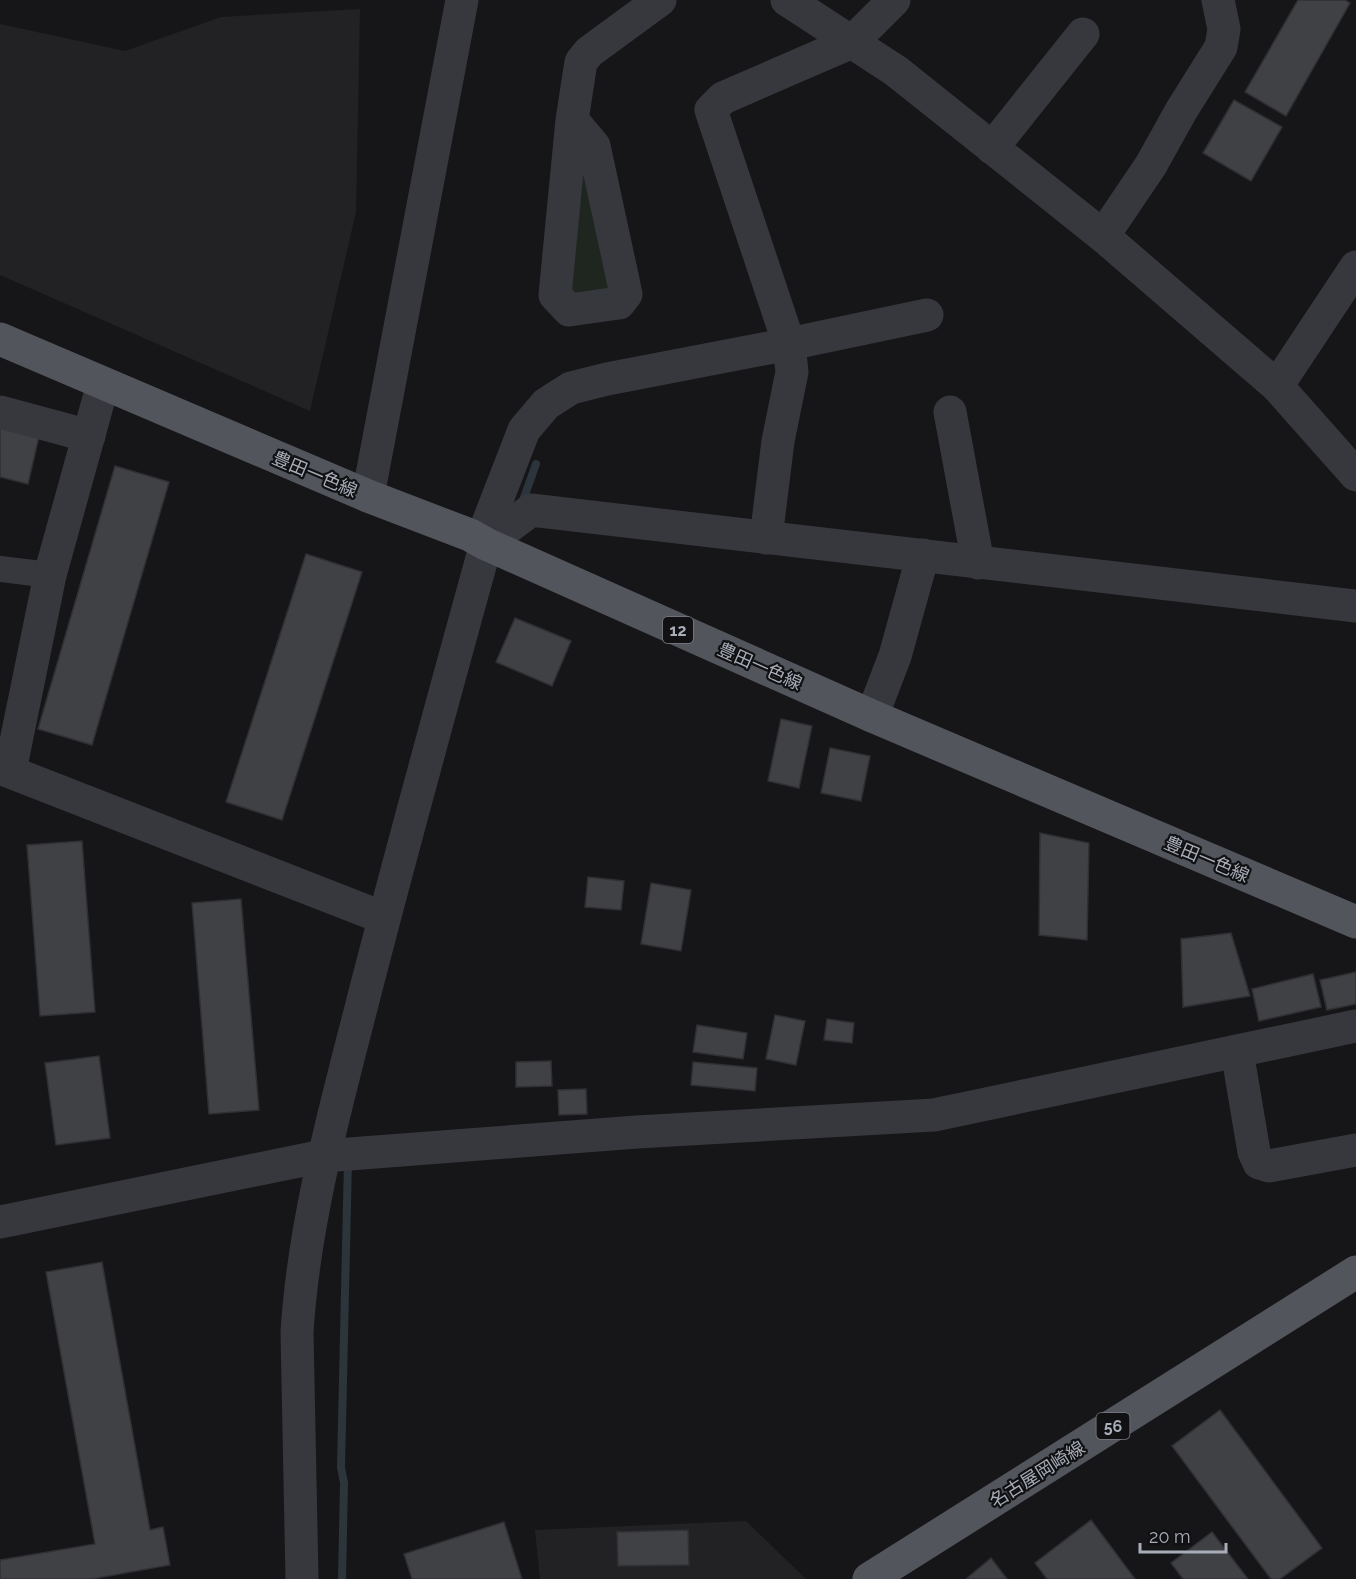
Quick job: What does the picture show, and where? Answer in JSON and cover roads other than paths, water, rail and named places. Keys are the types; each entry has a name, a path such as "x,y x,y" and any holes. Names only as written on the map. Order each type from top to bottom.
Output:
{"main road":[{"name":"豊田一色線","path":"0,339 368,496 483,542 872,716 1356,922"},
{"name":"名古屋岡崎線","path":"869,1579 1356,1272"}],"street":[{"path":"368,496 462,0"},
{"path":"572,120 594,146 626,294 619,303 569,310 555,295 572,120 581,62 589,52 660,0"},
{"path":"787,0 896,71 1103,236 1277,386 1356,475"},
{"path":"766,538 778,441 792,372 789,344 711,110 723,98 852,42 894,0"},
{"path":"1103,236 1151,165 1221,47 1224,29 1218,0"},
{"path":"992,148 1083,34"},
{"path":"1277,386 1356,267"},
{"path":"302,1579 297,1332 299,1292 324,1156 483,542 524,430 546,404 571,388 927,315"},
{"path":"103,384 50,575 5,769 384,918"},
{"path":"0,412 89,436"},
{"path":"950,412 978,563"},
{"path":"483,542 531,510 1356,606"},
{"path":"872,716 895,656 923,555"},
{"path":"0,569 50,575"},
{"path":"0,1222 324,1156 637,1132 934,1115 1356,1026"},
{"path":"1237,1051 1254,1152 1259,1163 1269,1166 1356,1150"}],"waterway":[{"path":"522,503 536,464"},
{"path":"342,1579 344,1483 341,1467 348,1161"}]}
